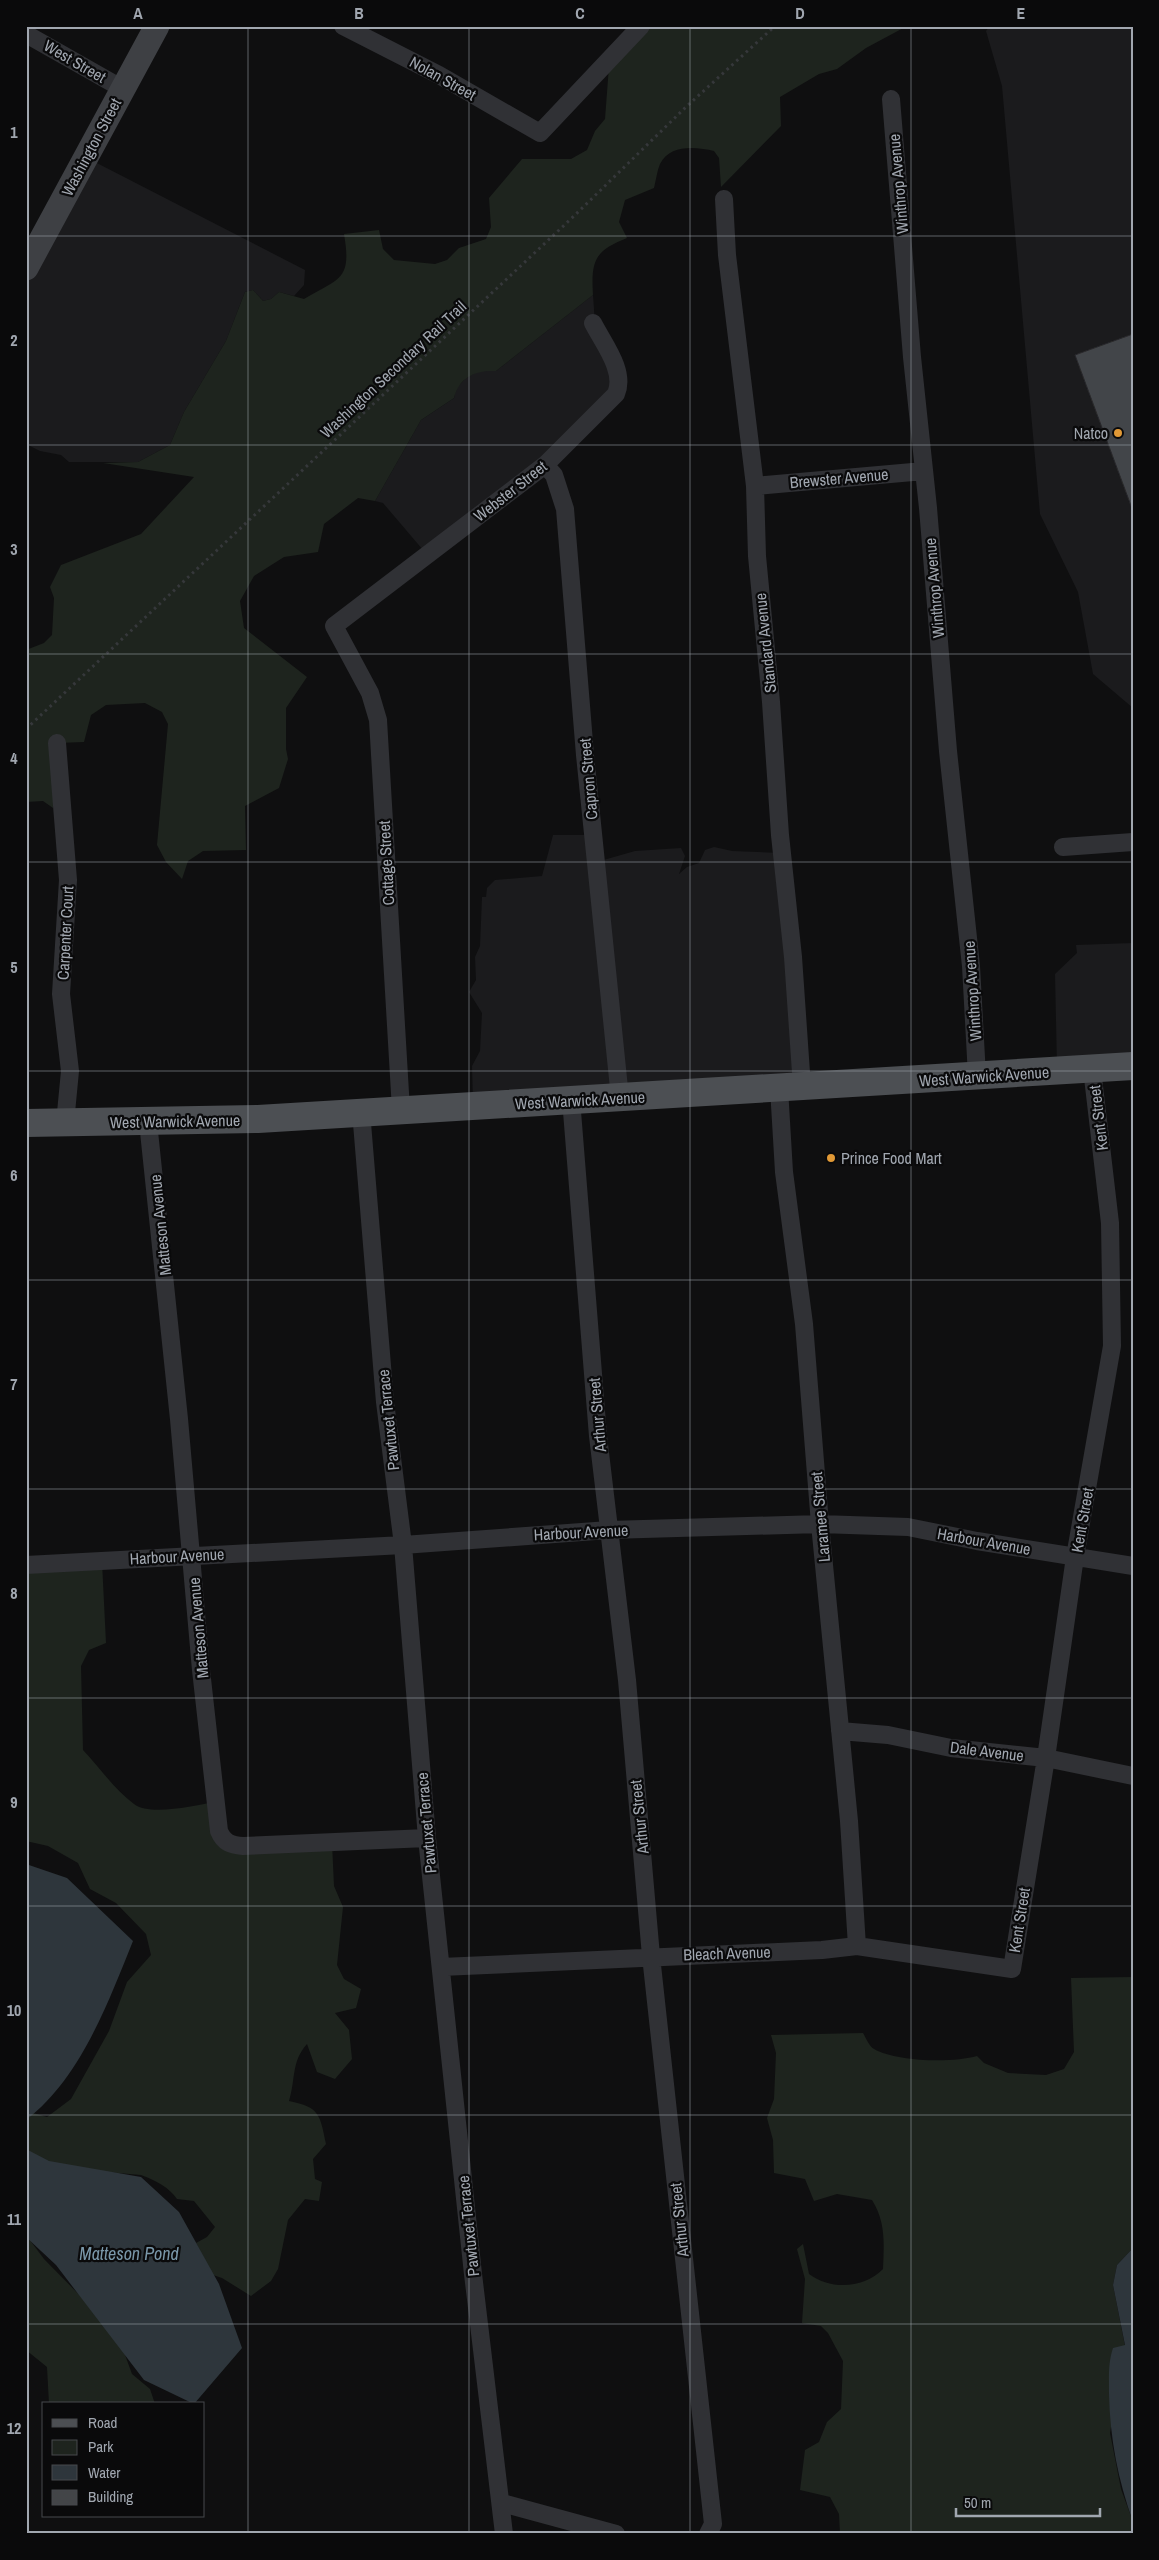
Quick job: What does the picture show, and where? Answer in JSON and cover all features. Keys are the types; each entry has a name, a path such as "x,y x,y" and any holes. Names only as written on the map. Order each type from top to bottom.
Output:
{"main road":[{"name":"Washington Street","path":"26,268 157,26"},
{"name":"West Warwick Avenue","path":"26,1123 258,1119 361,1111 620,1098 1133,1066"}],"street":[{"name":"Nolan Street","path":"343,26 439,75 540,133 641,26"},
{"name":"West Street","path":"26,34 123,89"},
{"name":"Winthrop Avenue","path":"892,99 912,357 924,471 948,751 971,966 977,1076"},
{"name":"Standard Avenue","path":"724,199 728,264 755,486 757,556 793,957 790,1087"},
{"name":"Webster Street","path":"334,626 545,465 616,394 620,385 618,372 593,323"},
{"name":"Capron Street","path":"545,465 554,475 565,509 585,755 620,1098"},
{"name":"Brewster Avenue","path":"755,486 924,471"},
{"name":"Cottage Street","path":"334,626 370,693 378,720 401,1110"},
{"name":"Carpenter Court","path":"57,743 68,880 61,994 70,1071 65,1123"},
{"path":"1063,847 1133,842"},
{"name":"Kent Street","path":"1012,1969 1046,1758 1075,1556 1112,1346 1110,1223 1092,1069"},
{"name":"Laramee Street","path":"790,1087 784,1172 804,1324 820,1524 850,1821 857,1946"},
{"name":"Arthur Street","path":"571,1100 598,1436 627,1680 651,1956 713,2524 708,2534"},
{"name":"Pawtuxet Terrace","path":"361,1111 385,1402 403,1545 427,1838 442,1967 472,2274 502,2503 504,2534"},
{"name":"Matteson Avenue","path":"148,1122 219,1831 223,1840 232,1845 243,1846 427,1838"},
{"name":"Harbour Avenue","path":"26,1565 403,1545 609,1530 820,1524 908,1527 1133,1566"},
{"name":"Dale Avenue","path":"840,1731 888,1736 951,1748 1046,1758 1133,1776"},
{"name":"Bleach Avenue","path":"442,1967 651,1956 822,1950 857,1946 1012,1969"},
{"path":"502,2503 616,2534"}],"path":[{"name":"Washington Secondary Rail Trail","path":"26,729 574,216 687,106 775,26"}],"shaded area":[{"path":"990,26 1133,26 1133,708 1093,674 1078,592 1040,514 1002,86 986,31"},
{"path":"91,160 305,270 304,285 294,296 279,292 271,299 263,301 253,290 245,292 226,341 184,412 170,445 138,462 69,462 61,455 40,451 26,444 26,266"},
{"path":"593,295 595,324 618,390 429,557 383,503 375,501 421,420 454,398 456,388 466,378 480,370 496,371"},
{"path":"553,835 593,835 600,861 635,851 681,848 685,856 679,874 687,867 699,863 705,850 714,847 732,851 782,853 803,1082 473,1103 472,1066 480,1051 482,1013 469,992 476,980 475,957 480,946 482,897 486,897 487,888 495,880 542,876"},
{"path":"1133,943 1133,1065 1057,1067 1055,974 1077,953 1076,945"}],"green space":[{"path":"640,26 907,26 866,48 837,69 819,74 780,97 781,126 721,187 719,158 714,151 684,148 670,153 664,158 659,167 654,188 625,200 619,222 627,238 607,248 597,259 593,274 593,295 496,371 482,372 469,376 460,385 454,398 421,420 375,501 358,498 324,524 318,552 284,557 254,576 240,601 244,628 307,677 286,708 286,749 288,759 279,788 245,806 246,850 203,851 188,861 182,879 166,862 157,845 168,724 162,712 145,703 106,705 91,715 84,742 57,743 53,808 43,801 26,802 26,650 44,643 52,635 54,598 50,587 61,565 141,534 194,477 103,463 138,462 170,445 184,412 226,341 245,292 253,290 263,301 271,299 279,292 304,299 327,286 340,276 344,269 346,249 344,234 379,230 383,249 394,260 435,264 447,260 459,248 486,239 491,227 489,198 522,159 571,159 587,150 595,131 605,119 609,66"},
{"path":"102,1562 106,1643 89,1650 81,1666 83,1750 120,1792 141,1808 161,1810 214,1802 229,1841 332,1843 334,1886 343,1907 337,1965 344,1979 361,1989 356,2008 335,2013 349,2030 352,2059 335,2079 317,2072 307,2044 298,2057 289,2101 307,2106 320,2119 326,2144 313,2159 315,2179 322,2182 319,2201 305,2199 288,2220 278,2269 271,2281 251,2296 222,2278 213,2275 196,2243 207,2237 215,2227 194,2201 177,2199 161,2184 141,2175 26,2165 26,2111 47,2117 71,2099 109,2031 127,1982 151,1955 146,1934 116,1903 90,1889 78,1863 48,1846 26,1841 26,1563"},
{"path":"1133,1977 1133,2248 1117,2265 1113,2285 1125,2346 1110,2433 1121,2489 1133,2522 1133,2534 840,2534 839,2514 830,2497 800,2490 805,2450 819,2442 827,2422 841,2409 843,2361 828,2333 821,2326 802,2323 805,2279 797,2249 803,2244 809,2274 817,2279 837,2285 857,2284 875,2276 883,2269 882,2225 877,2208 872,2200 837,2194 814,2201 805,2179 774,2173 773,2140 767,2118 774,2099 776,2053 771,2035 863,2033 874,2049 896,2057 954,2060 977,2056 984,2063 1008,2073 1046,2075 1064,2069 1074,2052 1071,1978"},
{"path":"26,2235 44,2259 103,2319 120,2341 132,2374 150,2389 154,2402 49,2402 47,2367 26,2350"}],"water":[{"path":"26,1864 67,1878 133,1941 102,2014 77,2062 45,2103 26,2120"},
{"name":"Matteson Pond","path":"26,2149 49,2161 141,2177 179,2212 219,2284 242,2348 196,2402 190,2402 144,2380 56,2265 26,2237"},
{"path":"1133,2248 1133,2522 1123,2491 1116,2459 1111,2427 1109,2382 1113,2348 1125,2345 1113,2285 1117,2265"}],"building":[{"name":"Natco","path":"1133,334 1133,511 1075,355"}],"place":[{"name":"Natco","path":"1118,433"},
{"name":"Prince Food Mart","path":"831,1158"}]}
